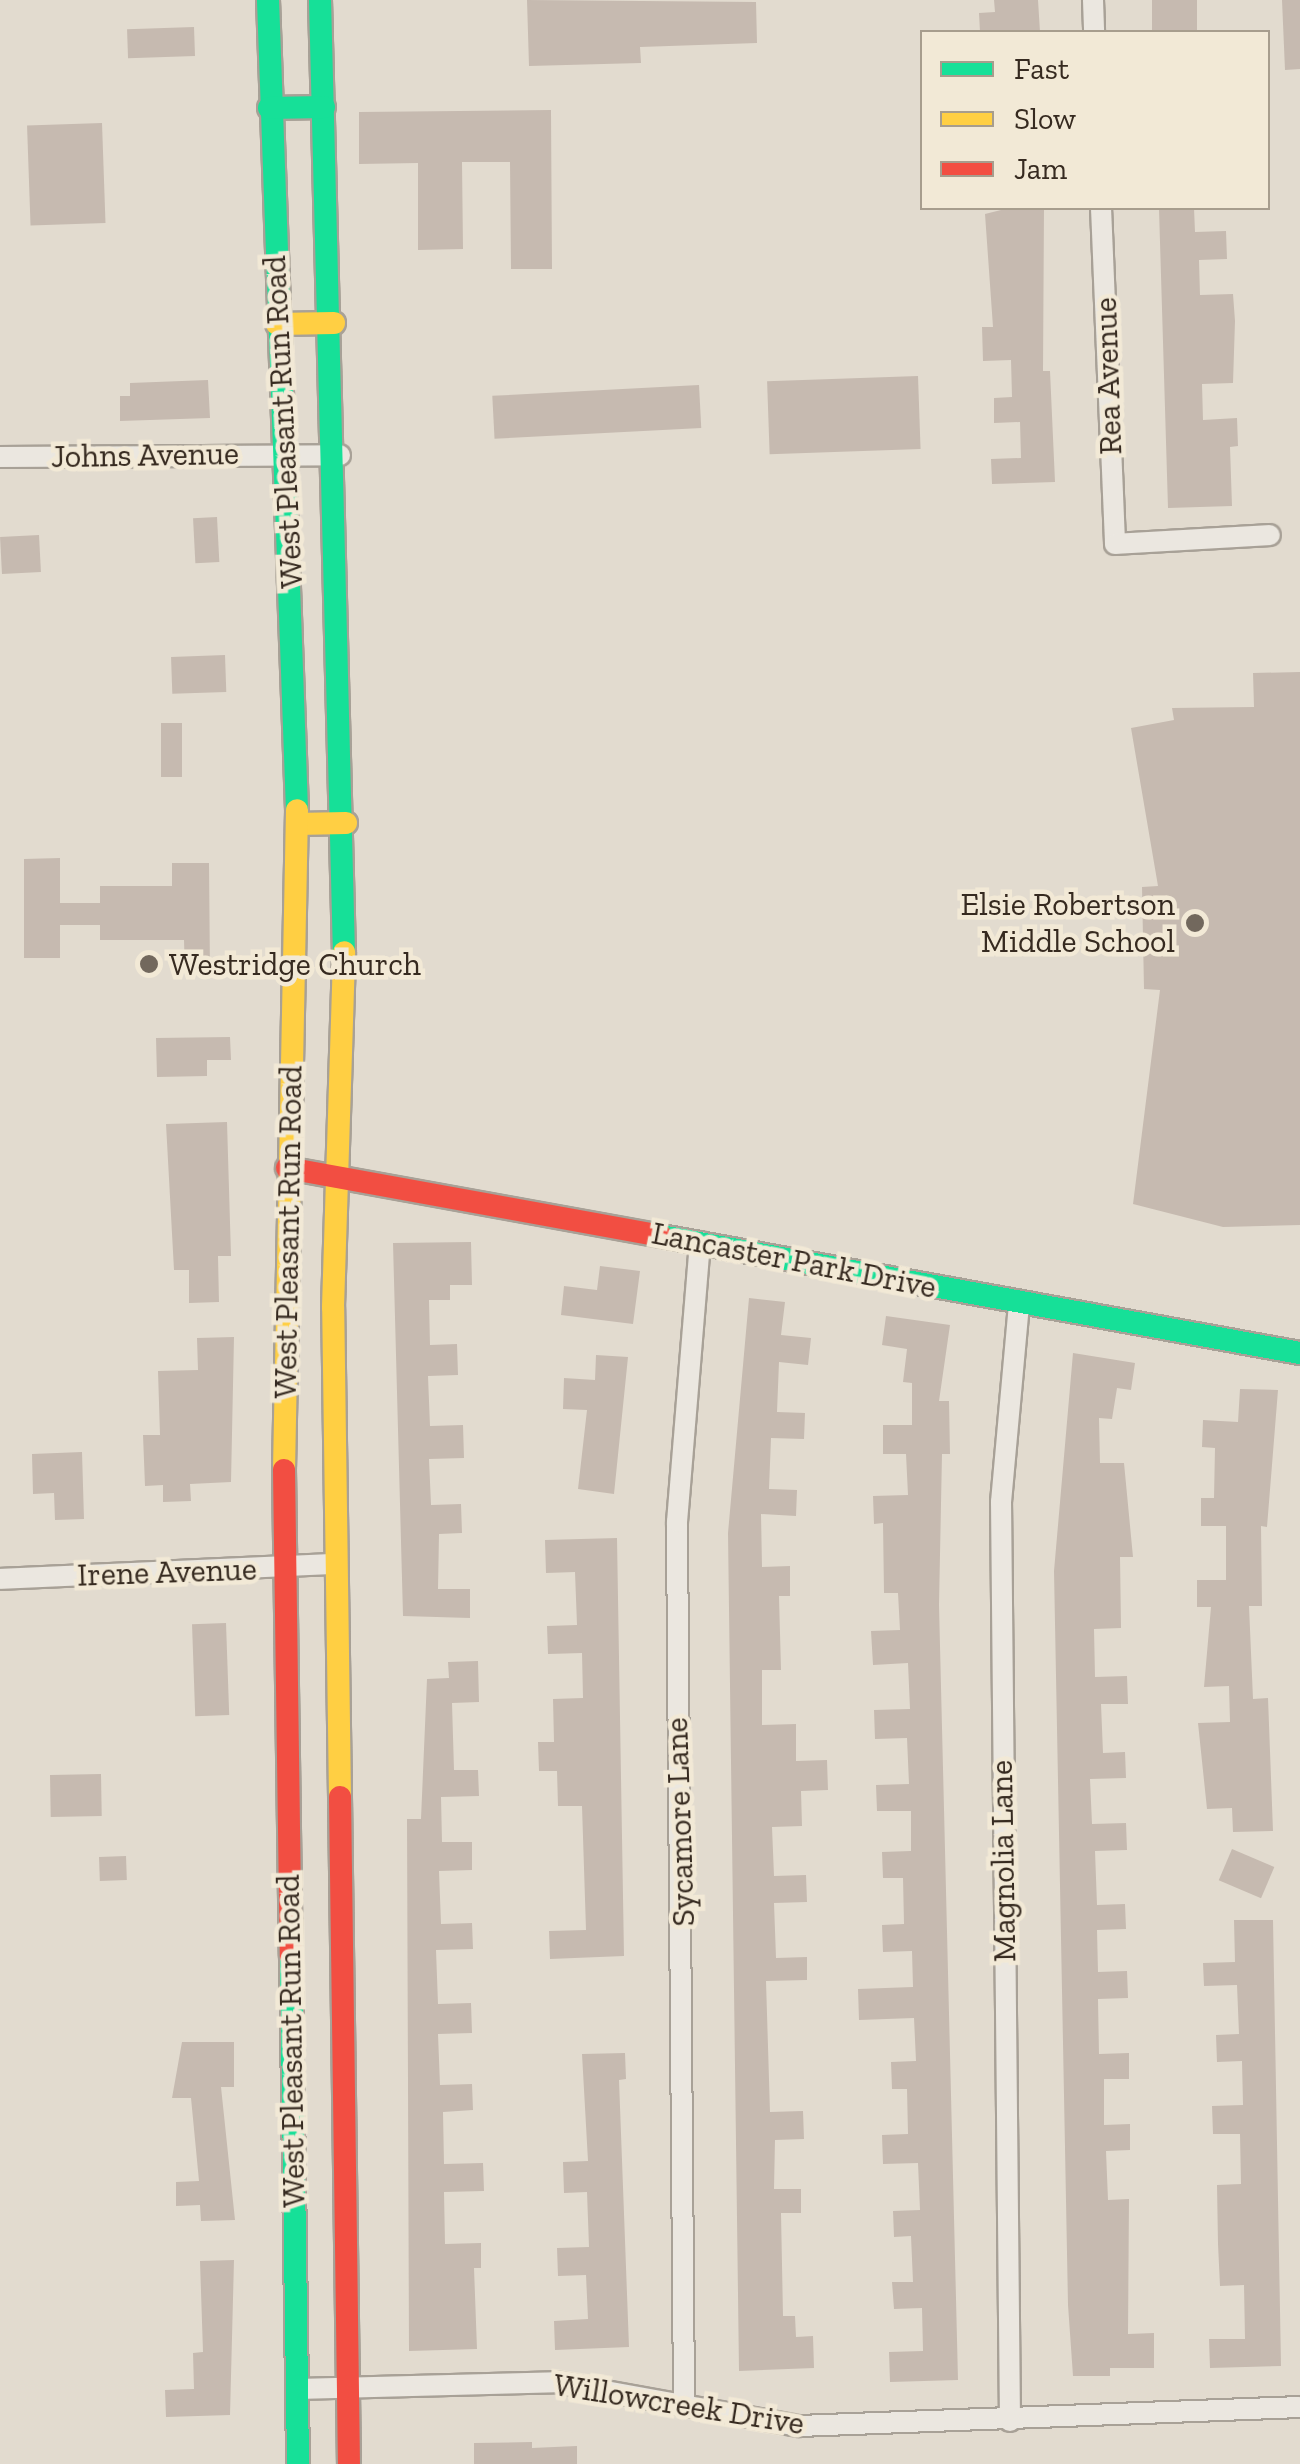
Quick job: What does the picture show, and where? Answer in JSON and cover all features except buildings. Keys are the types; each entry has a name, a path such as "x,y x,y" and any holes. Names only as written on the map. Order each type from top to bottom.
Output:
{"main road":[{"name":"West Pleasant Run Road","path":"268,0 277,324 289,453 297,824 287,1168 285,1567 298,2464"},
{"name":"West Pleasant Run Road","path":"320,0 340,455 346,824 335,1171 333,1564 349,2464"},
{"path":"269,108 324,107"},
{"path":"277,324 334,323"},
{"path":"297,824 346,824"},
{"name":"Lancaster Park Drive","path":"287,1168 335,1171 1300,1353"}],"street":[{"path":"1093,0 1094,30"},
{"name":"Rea Avenue","path":"1101,210 1115,544 1270,534"},
{"name":"Johns Avenue","path":"0,457 340,455"},
{"name":"Sycamore Lane","path":"684,2403 678,1522 700,1242"},
{"name":"Magnolia Lane","path":"1010,2421 1001,1521 1019,1303"},
{"name":"Irene Avenue","path":"0,1579 333,1564"},
{"name":"Willowcreek Drive","path":"297,2390 556,2382 799,2426 1300,2407"}],"traffic: fast":[{"path":"268,0 297,810"},
{"path":"320,0 344,952"},
{"path":"269,108 324,107"},
{"path":"661,1236 1300,1353"},
{"path":"291,1956 298,2464"}],"traffic: slow":[{"path":"277,324 334,323"},
{"path":"284,1470 297,810"},
{"path":"297,824 346,823"},
{"path":"340,1797 333,1307 344,952"}],"traffic: jam":[{"path":"287,1168 661,1236"},
{"path":"284,1470 291,1956"},
{"path":"340,1797 349,2464"}],"place":[{"name":"Elsie Robertson Middle School","path":"1195,923"},
{"name":"Westridge Church","path":"149,964"}]}
